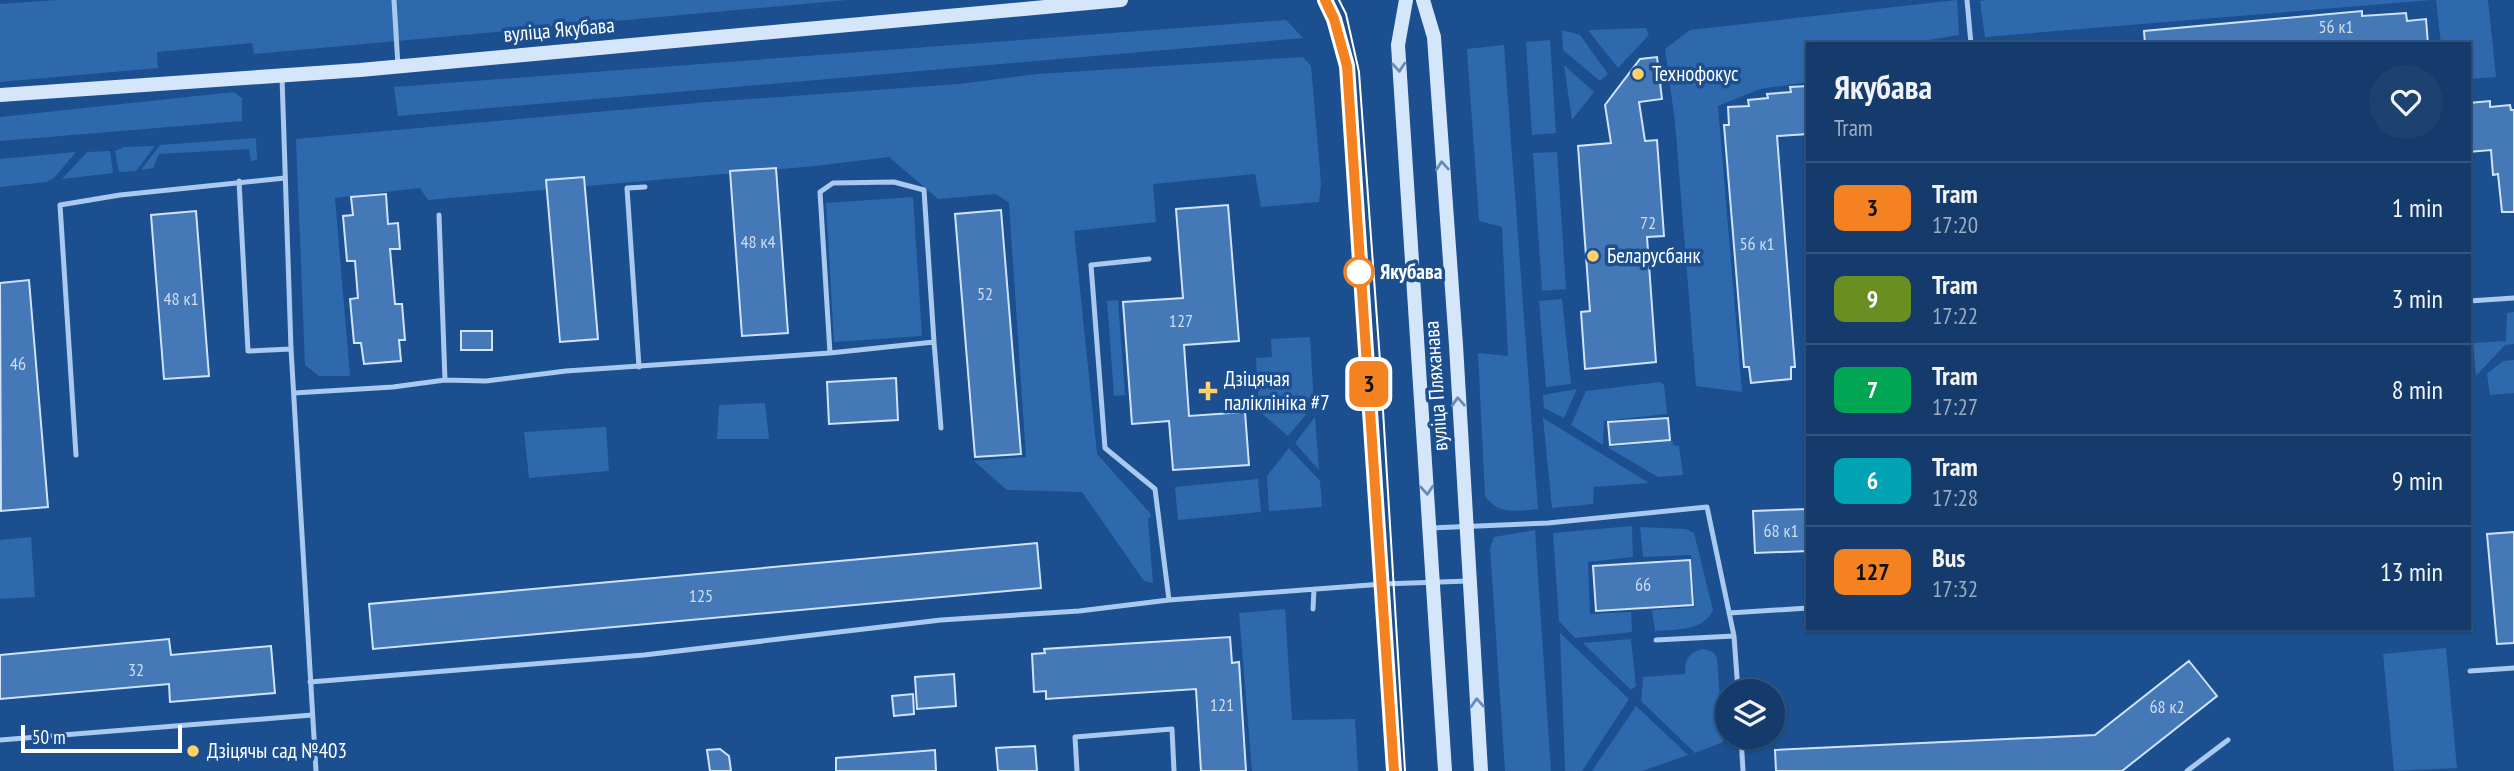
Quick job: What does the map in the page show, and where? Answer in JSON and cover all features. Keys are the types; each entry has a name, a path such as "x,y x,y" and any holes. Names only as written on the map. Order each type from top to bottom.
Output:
{"main road":[{"name":"вуліца Якубава","path":"0,96 282,77 1121,0"},
{"name":"вуліца Пляханава","path":"1406,0 1398,45 1445,771"},
{"name":"вуліца Пляханава","path":"1423,0 1434,37 1481,771"}],"lane":[{"path":"394,0 398,66"},
{"path":"1967,0 1971,42"},
{"path":"282,77 291,349 316,771"},
{"path":"76,456 60,205 120,195 285,178"},
{"path":"239,181 248,351 291,349"},
{"path":"830,353 820,192 833,183 894,182 924,190 941,428"},
{"path":"639,367 627,188 645,187"},
{"path":"439,215 445,380"},
{"path":"1149,259 1091,265 1105,448 1155,489 1169,600"},
{"path":"2471,301 2514,298"},
{"path":"294,393 393,387 445,380 486,381 566,371 830,353 933,342"},
{"path":"1430,528 1548,523 1707,507 1734,636 1737,679"},
{"path":"310,682 644,655 941,620 1079,611 1169,600 1382,583 1470,581"},
{"path":"1313,609 1314,589"},
{"path":"1729,613 1806,608"},
{"path":"1656,640 1734,636"},
{"path":"2470,671 2514,668"},
{"path":"0,740 312,715"},
{"path":"1077,771 1075,737 1172,729 1174,771"},
{"path":"2188,771 2228,740"},
{"path":"1742,749 1743,771"}],"shaded area":[{"path":"57,0 847,0 254,54 252,43 157,52 158,68 0,82 0,4"},
{"path":"1957,0 1959,35 1916,42 1806,42 1806,82 1760,89 1718,106 1742,392 1696,386 1675,122 1665,49 1690,30"},
{"path":"2432,0 1985,37 1980,1"},
{"path":"2436,0 2488,0 2496,77 2471,79 2471,42 2441,42"},
{"path":"1286,20 1303,38 398,116 394,87"},
{"path":"1646,28 1649,35 1618,68 1588,30"},
{"path":"1562,30 1580,35 1608,74 1600,81 1563,50"},
{"path":"1550,40 1556,133 1532,135 1526,42"},
{"path":"1504,45 1538,509 1515,511 1496,506 1485,496 1478,353 1508,356 1502,227 1479,221 1467,49"},
{"path":"1303,57 1311,66 1321,183 1319,202 1261,207 1255,174 1153,184 1156,222 1074,231 1097,454 1150,513 1151,517 1148,519 1153,583 1144,581 1082,492 1007,490 974,461 1026,457 1009,203 996,194 938,199 889,157 428,200 420,188 335,198 350,376 319,376 305,365 296,139 708,102 959,84 1037,74"},
{"path":"1564,65 1594,92 1572,120"},
{"path":"234,92 242,98 242,121 0,141 0,117"},
{"path":"256,138 257,160 251,161 249,149 159,154 153,168 141,170 160,145"},
{"path":"155,146 136,171 119,172 115,151 124,147"},
{"path":"110,151 113,173 62,179 87,152"},
{"path":"76,152 54,178 46,182 0,187 0,159"},
{"path":"1557,152 1566,289 1542,291 1533,153"},
{"path":"913,197 922,336 834,342 826,203"},
{"path":"1562,299 1571,384 1546,387 1539,301"},
{"path":"1118,300 1125,395 1114,396 1107,301"},
{"path":"2514,312 2514,344 2505,345 2476,376 2473,343 2506,341 2507,313"},
{"path":"1310,337 1314,405 1288,436 1259,411 1256,358 1272,357 1271,339"},
{"path":"2514,360 2514,393 2490,395 2487,374 2503,361"},
{"path":"1660,382 1664,385 1667,414 1604,421 1603,445 1571,425 1586,391"},
{"path":"1577,389 1564,418 1544,408 1543,395"},
{"path":"765,403 769,439 717,439 719,405"},
{"path":"1315,417 1319,470 1295,443"},
{"path":"1543,418 1649,483 1594,487 1593,504 1552,508"},
{"path":"606,427 609,471 529,478 524,432"},
{"path":"1673,441 1673,445 1679,446 1683,475 1658,477 1607,447"},
{"path":"1289,448 1320,481 1322,507 1269,511 1267,476"},
{"path":"1258,479 1261,512 1178,520 1175,487"},
{"path":"1632,526 1633,557 1588,562 1590,614 1631,612 1632,632 1575,638 1559,621 1553,533"},
{"path":"1640,527 1686,529 1694,533 1713,610 1703,622 1688,628 1655,631 1652,610 1695,607 1691,555 1643,557"},
{"path":"1535,530 1551,771 1505,771 1490,548 1494,537"},
{"path":"31,537 35,597 0,599 0,540"},
{"path":"1285,609 1292,720 1355,719 1358,771 1252,771 1239,613"},
{"path":"1560,633 1629,699 1582,771 1565,771"},
{"path":"1631,639 1636,686 1631,690 1583,643"},
{"path":"2446,648 2457,768 2394,771 2383,654"},
{"path":"1703,649 1713,652 1717,658 1718,679 1715,679 1715,745 1695,753 1641,701 1643,677 1685,674 1688,657"},
{"path":"1636,706 1688,755 1642,771 1592,771"}],"building":[{"path":"2362,11 2362,16 2406,13 2407,21 2426,19 2428,42 2145,42 2144,31"},
{"path":"1657,57 1662,99 1639,102 1645,141 1657,140 1664,236 1647,237 1656,362 1585,369 1581,312 1590,311 1578,146 1611,143 1605,105 1640,59"},
{"path":"1806,86 1806,134 1777,136 1795,367 1791,367 1791,379 1751,383 1749,367 1744,367 1724,125 1729,125 1728,107 1749,106 1748,100 1768,98 1767,94 1791,92 1790,87"},
{"path":"2490,101 2490,107 2510,105 2511,110 2514,110 2514,212 2502,212 2498,174 2493,175 2491,150 2471,152 2471,103"},
{"path":"776,168 788,333 742,336 730,171"},
{"path":"584,177 598,339 560,342 546,180"},
{"path":"386,194 388,224 398,223 400,249 390,249 395,304 402,304 405,340 399,340 401,361 364,364 361,343 354,343 350,299 358,298 355,261 347,261 343,216 353,215 351,197"},
{"path":"1228,205 1239,341 1184,345 1189,416 1245,412 1249,465 1173,470 1169,421 1132,424 1123,302 1183,298 1176,209"},
{"path":"1001,210 1021,454 975,457 955,214"},
{"path":"196,211 209,376 164,379 151,215"},
{"path":"29,280 48,507 1,511 0,283"},
{"path":"461,331 492,331 492,350 461,350"},
{"path":"896,378 898,420 829,424 827,382"},
{"path":"1668,418 1670,440 1610,445 1608,422"},
{"path":"1806,509 1806,551 1755,553 1753,511"},
{"path":"2514,532 2514,643 2497,644 2487,534"},
{"path":"1037,543 1041,588 373,649 369,604"},
{"path":"1690,560 1693,605 1596,611 1593,566"},
{"path":"1230,637 1232,663 1239,662 1246,771 1201,771 1196,689 1046,699 1046,691 1034,692 1032,654 1045,653 1044,649"},
{"path":"169,639 171,655 271,646 275,693 170,702 169,684 0,699 0,655"},
{"path":"2189,661 2217,696 2122,771 1776,771 1775,750 2095,735"},
{"path":"954,674 956,706 917,709 915,677"},
{"path":"913,694 914,714 894,716 892,696"},
{"path":"1035,746 1037,771 998,771 996,748"},
{"path":"720,749 729,756 731,771 710,771 707,750"},
{"path":"935,750 936,771 836,771 836,758"}],"tram line":[{"path":"1325,0 1334,19 1347,66 1394,771"},
{"name":"3","path":"1325,0 1334,19 1347,66 1394,771"},
{"path":"1339,0 1346,14 1359,72 1405,771"}],"place":[{"name":"Технофокус","path":"1638,74"},
{"name":"Беларусбанк","path":"1593,256"},
{"name":"Якубава","path":"1359,272"},
{"name":"Дзіцячая паліклініка #7","path":"1208,391"},
{"name":"Дзіцячы сад №403","path":"193,751"}]}
